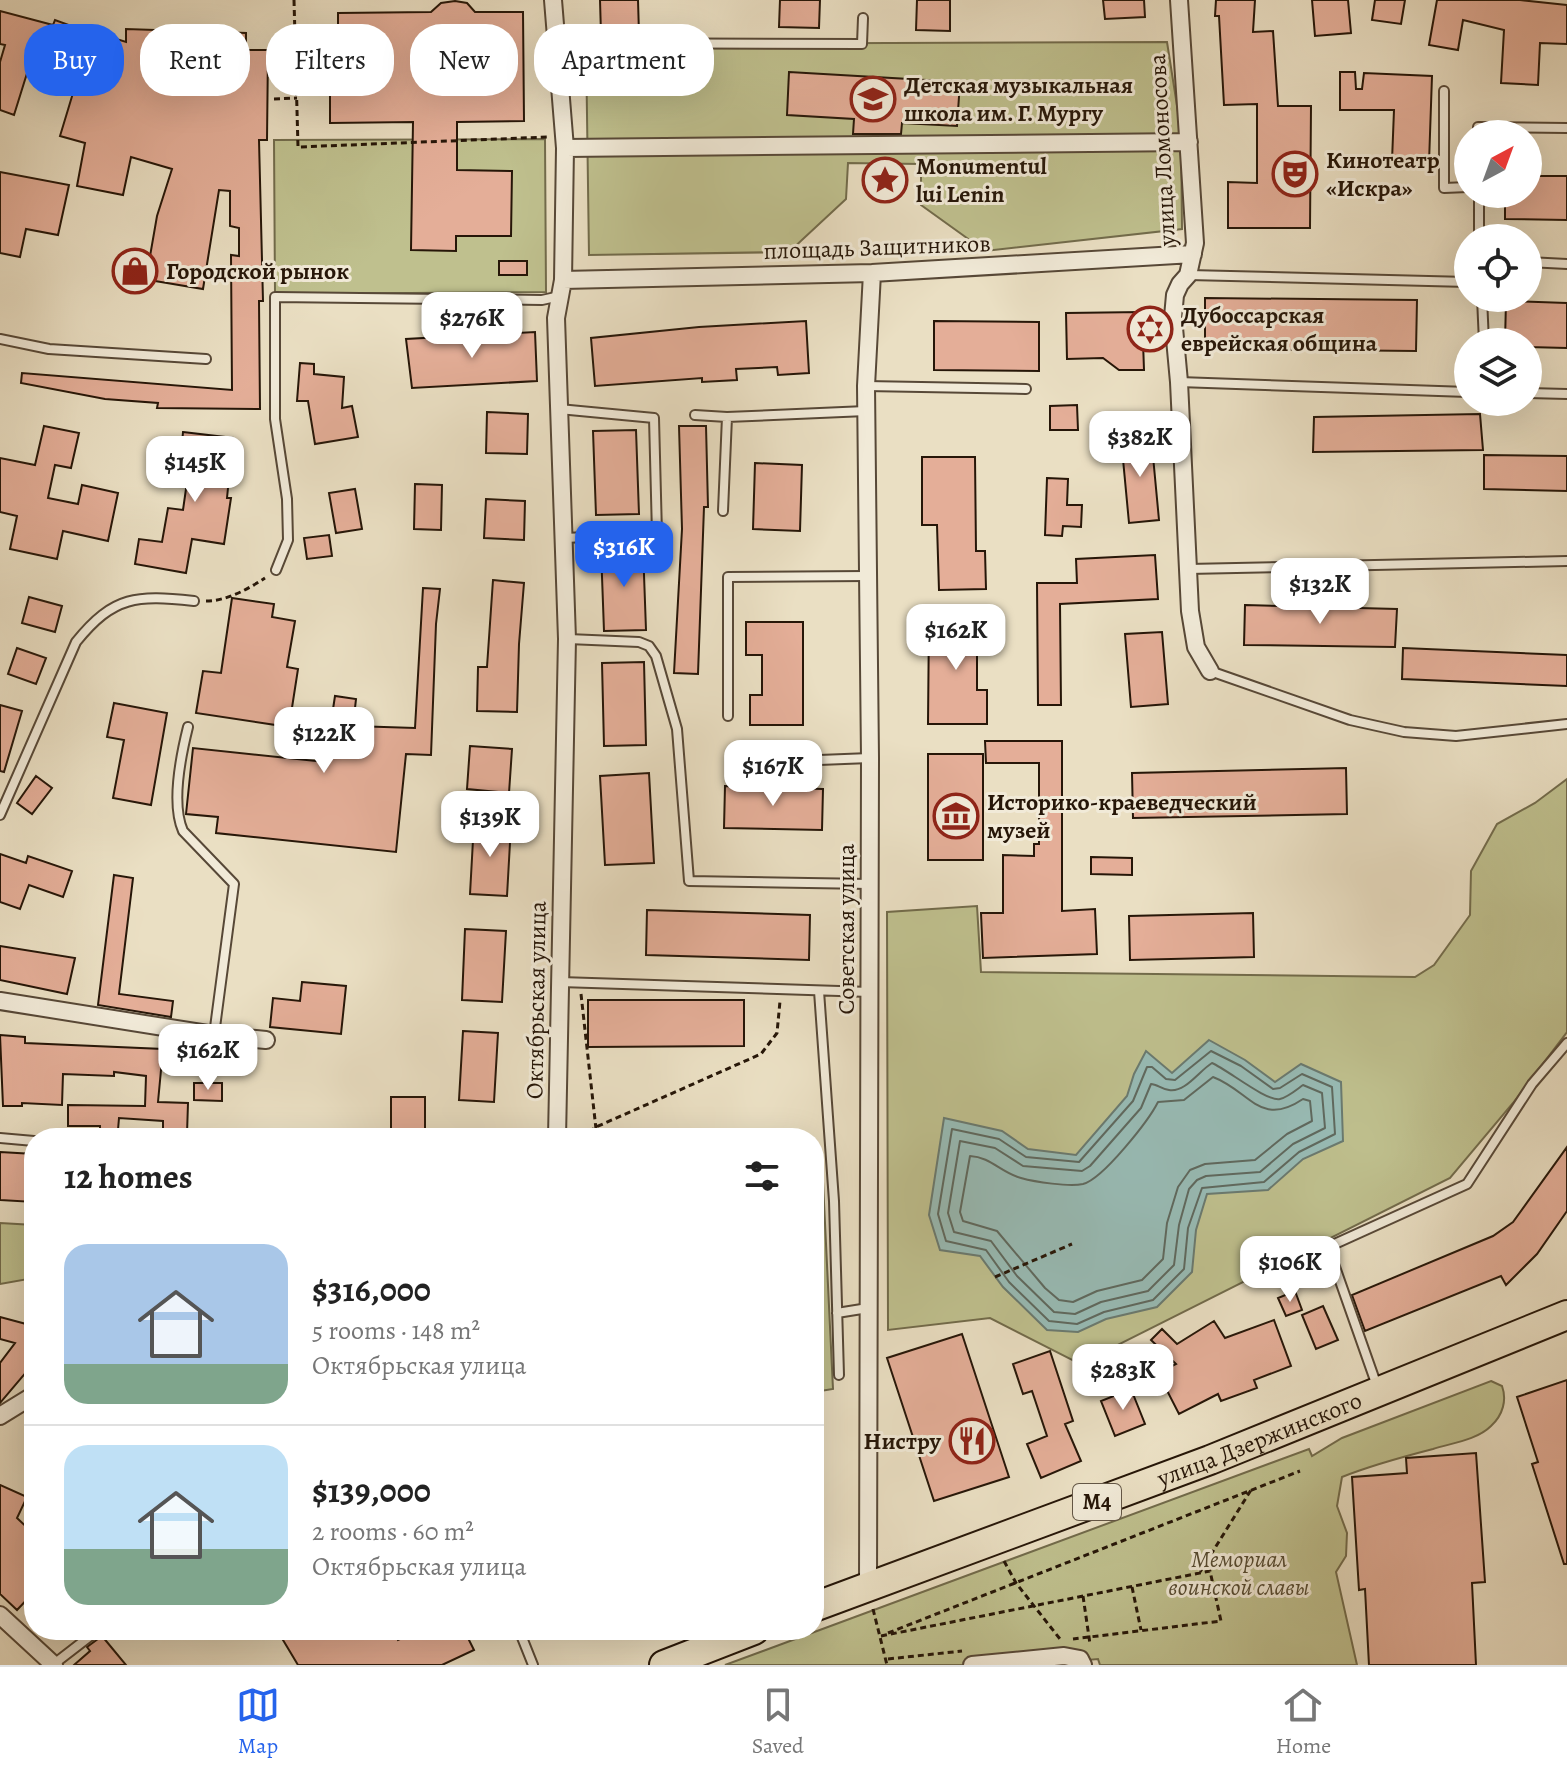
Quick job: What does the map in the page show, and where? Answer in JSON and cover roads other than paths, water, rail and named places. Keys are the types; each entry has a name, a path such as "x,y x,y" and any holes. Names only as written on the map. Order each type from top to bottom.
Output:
{"highway":[{"name":"улица Дзержинского","path":"824,1603 1210,1460 1567,1315"},
{"path":"664,1665 728,1640"}],"street":[{"name":"Октябрьская улица","path":"553,0 555,24"},
{"name":"улица Ломоносова","path":"1179,0 1195,228 1188,275 1175,295 1173,317 1187,569 1196,647 1210,671"},
{"name":"Октябрьская улица","path":"557,1128 567,639 556,318 562,288 565,142 561,96"},
{"path":"565,142 1189,142"},
{"name":"площадь Защитников","path":"562,288 1193,254"},
{"name":"Советская улица","path":"868,1586 870,758 866,386 872,273"},
{"path":"0,1001 214,1035 266,1040"},
{"path":"0,1416 24,1401"},
{"path":"0,1615 24,1638"},
{"path":"26,1640 53,1665"},
{"path":"972,1665 1064,1656 1087,1658"}],"lane":[{"path":"714,44 862,44 863,18"},
{"path":"1444,91 1444,188 1454,188"},
{"path":"1542,128 1567,128"},
{"path":"1542,263 1567,264"},
{"path":"1188,275 1454,282"},
{"path":"276,570 288,540 287,499 275,419 275,297 542,300 562,288"},
{"path":"0,339 49,349 206,359"},
{"path":"1179,382 1454,392"},
{"path":"866,386 1026,389"},
{"path":"1542,393 1567,394"},
{"path":"559,409 654,418 657,534 564,538"},
{"path":"695,415 727,417 866,411"},
{"path":"723,511 727,417"},
{"path":"1187,569 1567,561"},
{"path":"728,716 728,577 867,576"},
{"path":"0,815 76,642 90,625 107,609 134,600 163,598 194,601"},
{"path":"567,639 639,642 649,646 656,656 677,729 689,881 870,884"},
{"path":"1210,671 1350,720 1404,732 1456,736 1567,724"},
{"path":"188,727 182,753 178,820 183,831 234,884 214,1035"},
{"path":"740,763 870,758"},
{"path":"560,982 870,992"},
{"path":"819,991 834,1201 839,1375"},
{"path":"1378,1390 1328,1247 1467,1184 1532,1084 1567,1043"},
{"path":"0,1138 24,1140"},
{"path":"837,1313 869,1307"},
{"path":"53,1665 85,1640"},
{"path":"523,1640 533,1665"}],"water":[{"path":"1209,1040 1245,1060 1275,1082 1301,1064 1341,1082 1343,1141 1303,1159 1268,1190 1207,1194 1196,1230 1192,1272 1157,1307 1106,1319 1078,1332 1047,1330 1003,1287 980,1256 940,1250 929,1215 944,1118 1002,1131 1028,1149 1076,1155 1127,1096 1146,1051 1172,1073"}],"place":[{"name":"Детская музыкальная школа им. Г. Мургу","path":"873,99"},
{"name":"Кинотеатр «Искра»","path":"1295,174"},
{"name":"Monumentul lui Lenin","path":"885,180"},
{"name":"Городской рынок","path":"135,271"},
{"name":"Дубоссарская еврейская община","path":"1150,329"},
{"name":"Историко-краеведческий музей","path":"956,816"},
{"name":"Нистру","path":"972,1441"}],"park label":[{"name":"Мемориал воинской славы","path":"1239,1573"}]}
